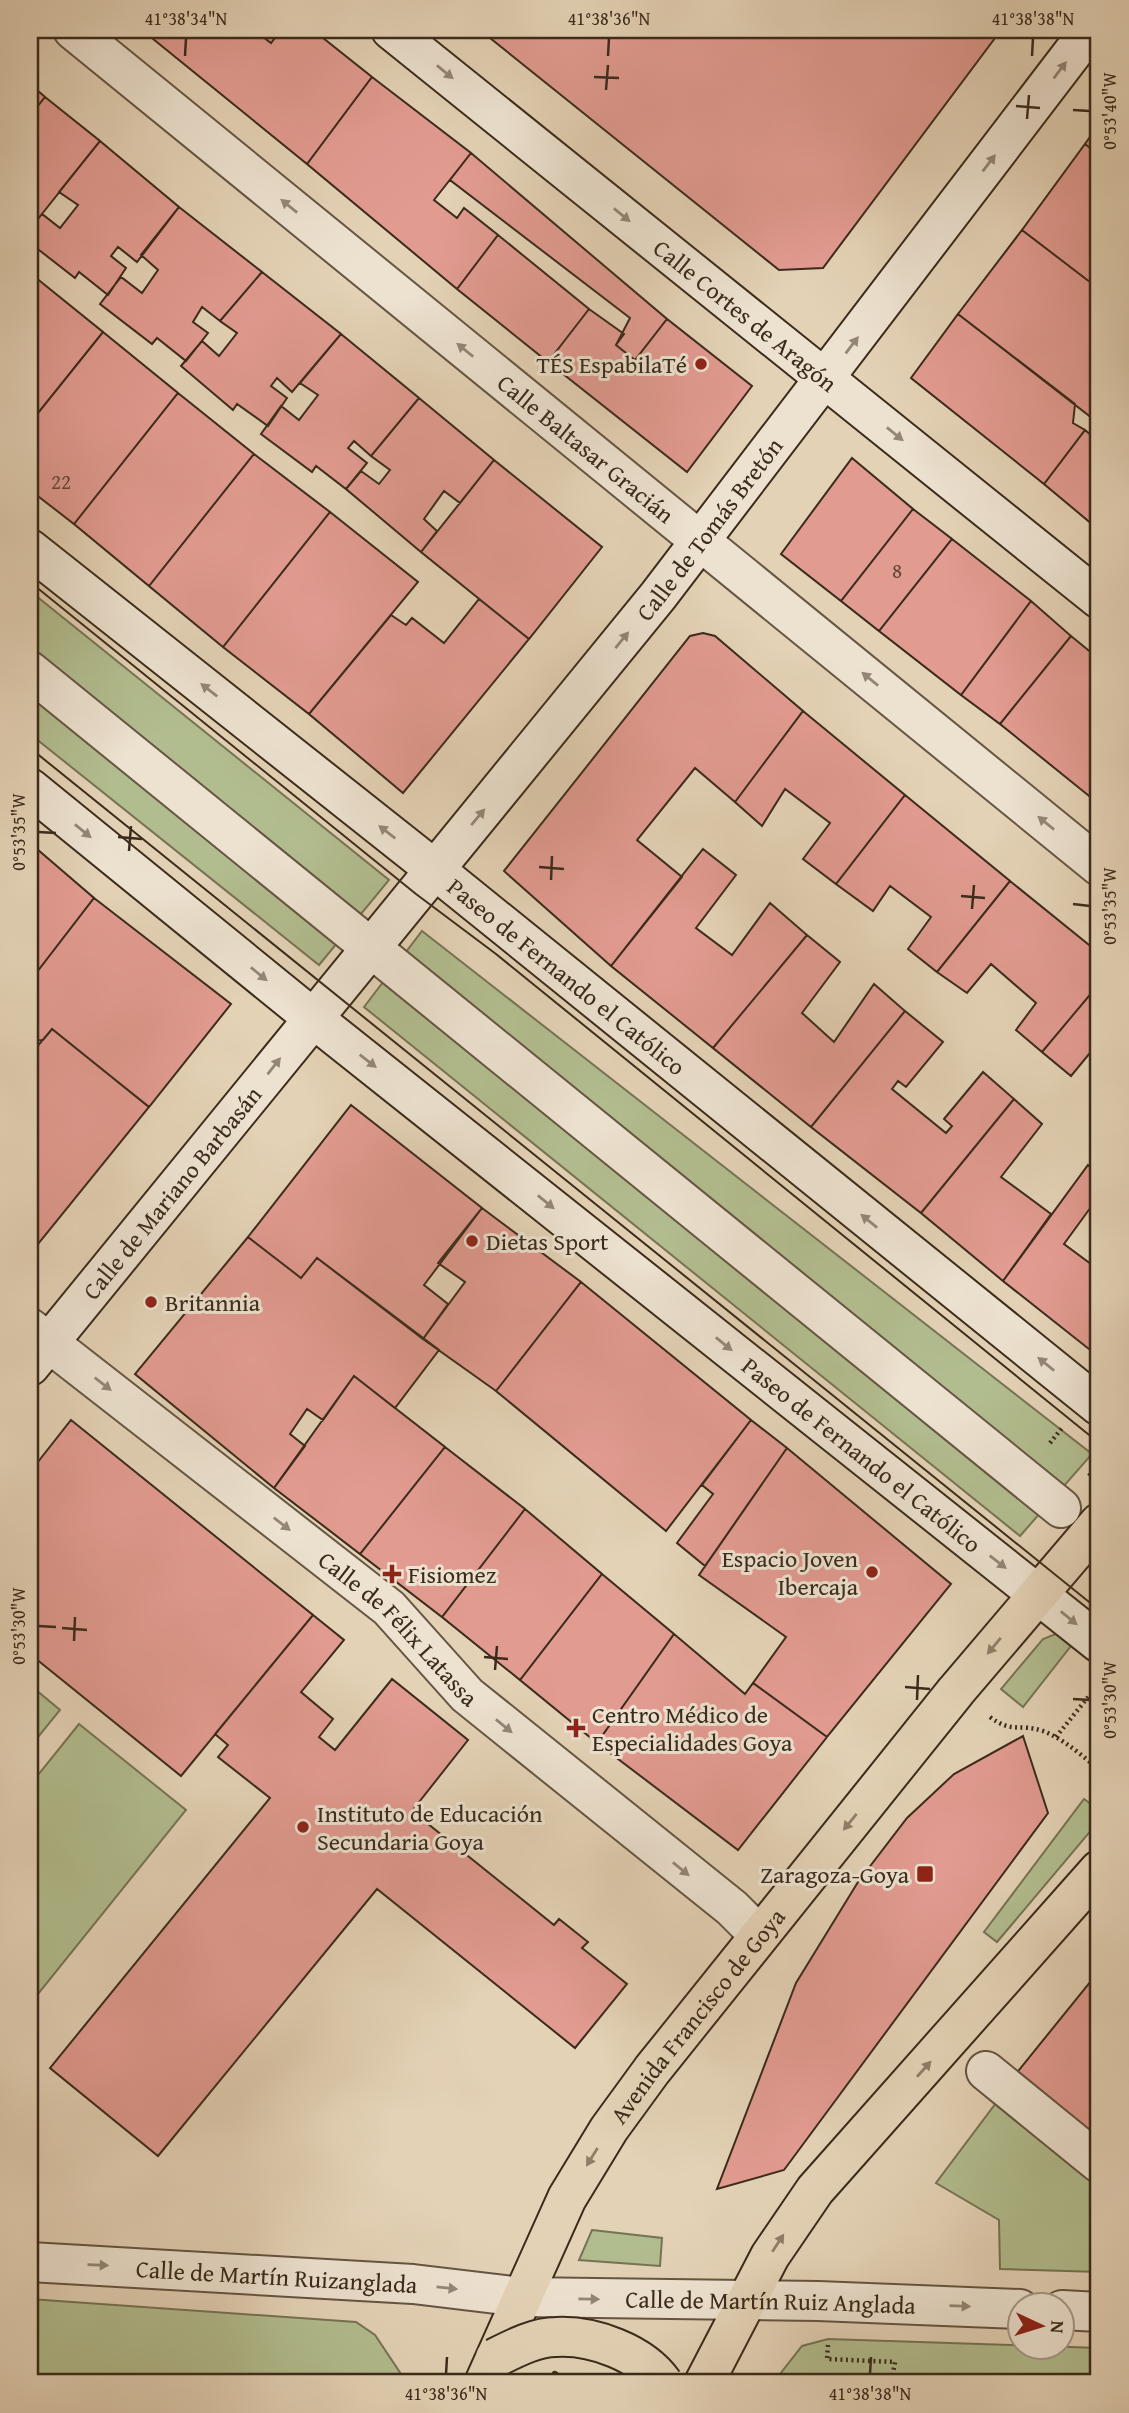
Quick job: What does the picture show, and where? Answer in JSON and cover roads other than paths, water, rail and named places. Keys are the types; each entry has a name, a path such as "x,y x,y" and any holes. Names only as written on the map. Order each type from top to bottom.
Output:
{"main road":[{"name":"Avenida Francisco de Goya","path":"502,2343 567,2198 609,2129 759,1935 1099,1522"},
{"path":"707,2375 776,2247 816,2190 1099,1870"},
{"path":"502,2343 532,2342 556,2336 597,2342 643,2362 663,2383"}],"street":[{"name":"Calle Baltasar Gracián","path":"73,30 1099,866"},
{"name":"Calle Cortes de Aragón","path":"391,30 1099,600"},
{"name":"Calle de Tomás Bretón","path":"314,1018 700,541 1090,30"},
{"name":"Paseo de Fernando el Católico","path":"30,549 434,869 1099,1406"},
{"path":"30,671 1061,1508"},
{"name":"Paseo de Fernando el Católico","path":"30,788 314,1018 1099,1643"},
{"name":"Calle de Mariano Barbasán","path":"36,1346 314,1018"},
{"name":"Calle de Félix Latassa","path":"36,1346 389,1608 467,1695 732,1908 759,1935"},
{"path":"986,2071 1099,2163"},
{"name":"Calle de Martín Ruizanglada","path":"30,2262 413,2284 502,2343"},
{"name":"Calle de Martín Ruiz Anglada","path":"502,2343 744,2302 818,2301 1006,2308"},
{"path":"1076,2311 1099,2312"}],"tram line":[{"path":"30,582 416,894 496,954 1099,1443"},
{"path":"30,748 1099,1610"}],"railway":[{"path":"551,2383 555,2375"}],"place":[{"name":"TÉS EspabilaTé","path":"701,364"},
{"name":"Dietas Sport","path":"472,1241"},
{"name":"Britannia","path":"151,1302"},
{"name":"Espacio Joven Ibercaja","path":"872,1572"},
{"name":"Fisiomez","path":"392,1574"},
{"name":"Centro Médico de Especialidades Goya","path":"576,1728"},
{"name":"Instituto de Educación Secundaria Goya","path":"303,1827"},
{"name":"Zaragoza-Goya","path":"925,1874"}]}
